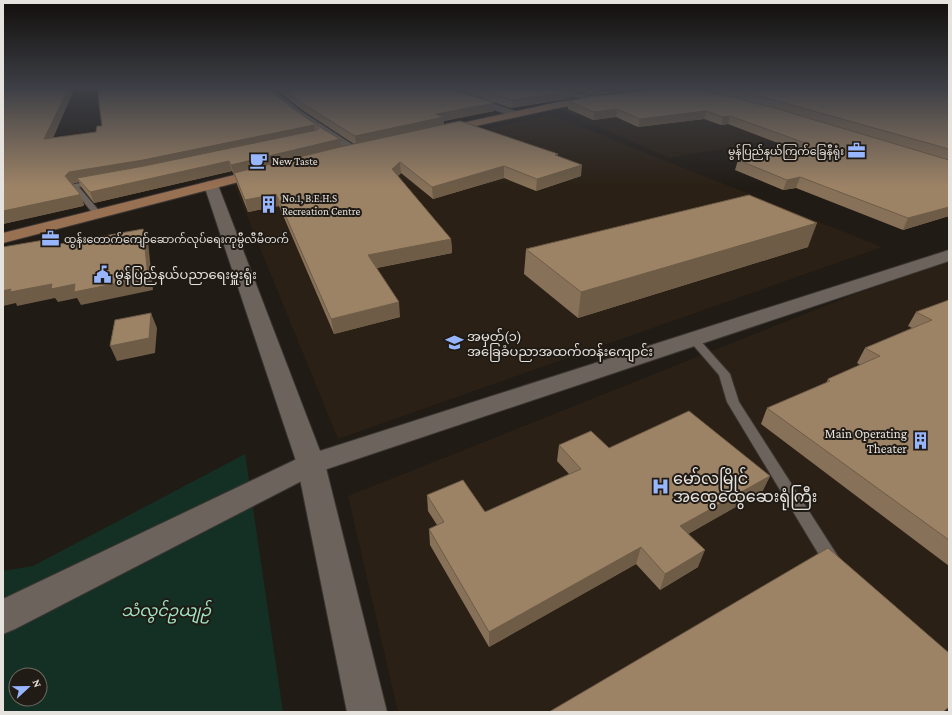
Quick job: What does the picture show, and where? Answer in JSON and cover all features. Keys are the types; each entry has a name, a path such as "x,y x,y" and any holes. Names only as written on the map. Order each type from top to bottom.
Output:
{"main road":[{"path":"431,133 487,120"},
{"path":"340,153 370,147"},
{"path":"3,238 279,168"}],"street":[{"path":"293,120 328,146"},
{"path":"308,120 355,150"},
{"path":"211,185 311,464 367,712"},
{"path":"3,617 311,464 949,255"}],"lane":[{"path":"97,213 74,186 104,181"},
{"path":"693,339 724,374 733,402 842,577"}],"shaded area":[{"name":"အမှတ်(၁) အခြေခံပညာအထက်တန်းကျောင်း","path":"526,120 564,120 882,247 338,439 234,184"},
{"path":"584,120 732,120 819,132 669,158"},
{"name":"မော်လမြိုင် အထွေထွေဆေးရုံကြီး","path":"949,262 949,712 398,712 348,496 855,294"}],"green space":[{"name":"သံလွင်ဥယျဉ်","path":"245,454 283,712 3,712 3,571 33,566"}],"building":[{"path":"3,120 53,120 44,139 96,132 97,126 102,126 101,120 310,120 340,139 231,165 229,161 90,192 77,178 144,166 317,130 319,128 314,125 143,160 69,172 65,176 80,194 3,211"},
{"path":"330,120 428,120 355,136"},
{"path":"742,120 816,120 949,160 949,207 908,218 800,177 787,180 738,160 808,144"},
{"path":"847,120 949,120 949,149"},
{"path":"460,121 558,154 555,155 582,165 537,179 504,166 432,187 400,162 392,169 451,239 368,255 399,302 331,319 276,194 245,200 234,173 340,147"},
{"path":"749,195 817,223 581,292 526,249"},
{"path":"143,229 148,277 74,292 75,284 51,289 52,284 10,292 11,289 3,291 3,247 56,238 54,245"},
{"path":"949,300 949,540 767,408 830,381 828,379 880,356 865,348 932,320 916,312"},
{"path":"151,313 149,338 110,346 115,320"},
{"path":"689,411 770,476 680,526 705,550 665,574 641,547 489,632 429,529 444,522 427,495 463,480 485,512 581,469 559,445 591,431 609,448"},
{"path":"828,548 949,653 949,707 943,712 549,712"}],"place":[{"name":"မွန်ပြည်နယ်ကြက်ခြေနီရုံး","path":"857,151"},
{"name":"New Taste","path":"259,161"},
{"name":"No.1, B.E.H.S Recreation Centre","path":"269,204"},
{"name":"ထွန်းတောက်ကျော်ဆောက်လုပ်ရေးကုမ္ပီလီမီတက်","path":"51,239"},
{"name":"မွန်ပြည်နယ်ပညာရေးမှူးရုံး","path":"102,274"},
{"name":"အမှတ်(၁) အခြေခံပညာအထက်တန်းကျောင်း","path":"454,343"},
{"name":"Main Operating Theater","path":"920,440"},
{"name":"မော်လမြိုင် အထွေထွေဆေးရုံကြီး","path":"660,487"}]}
